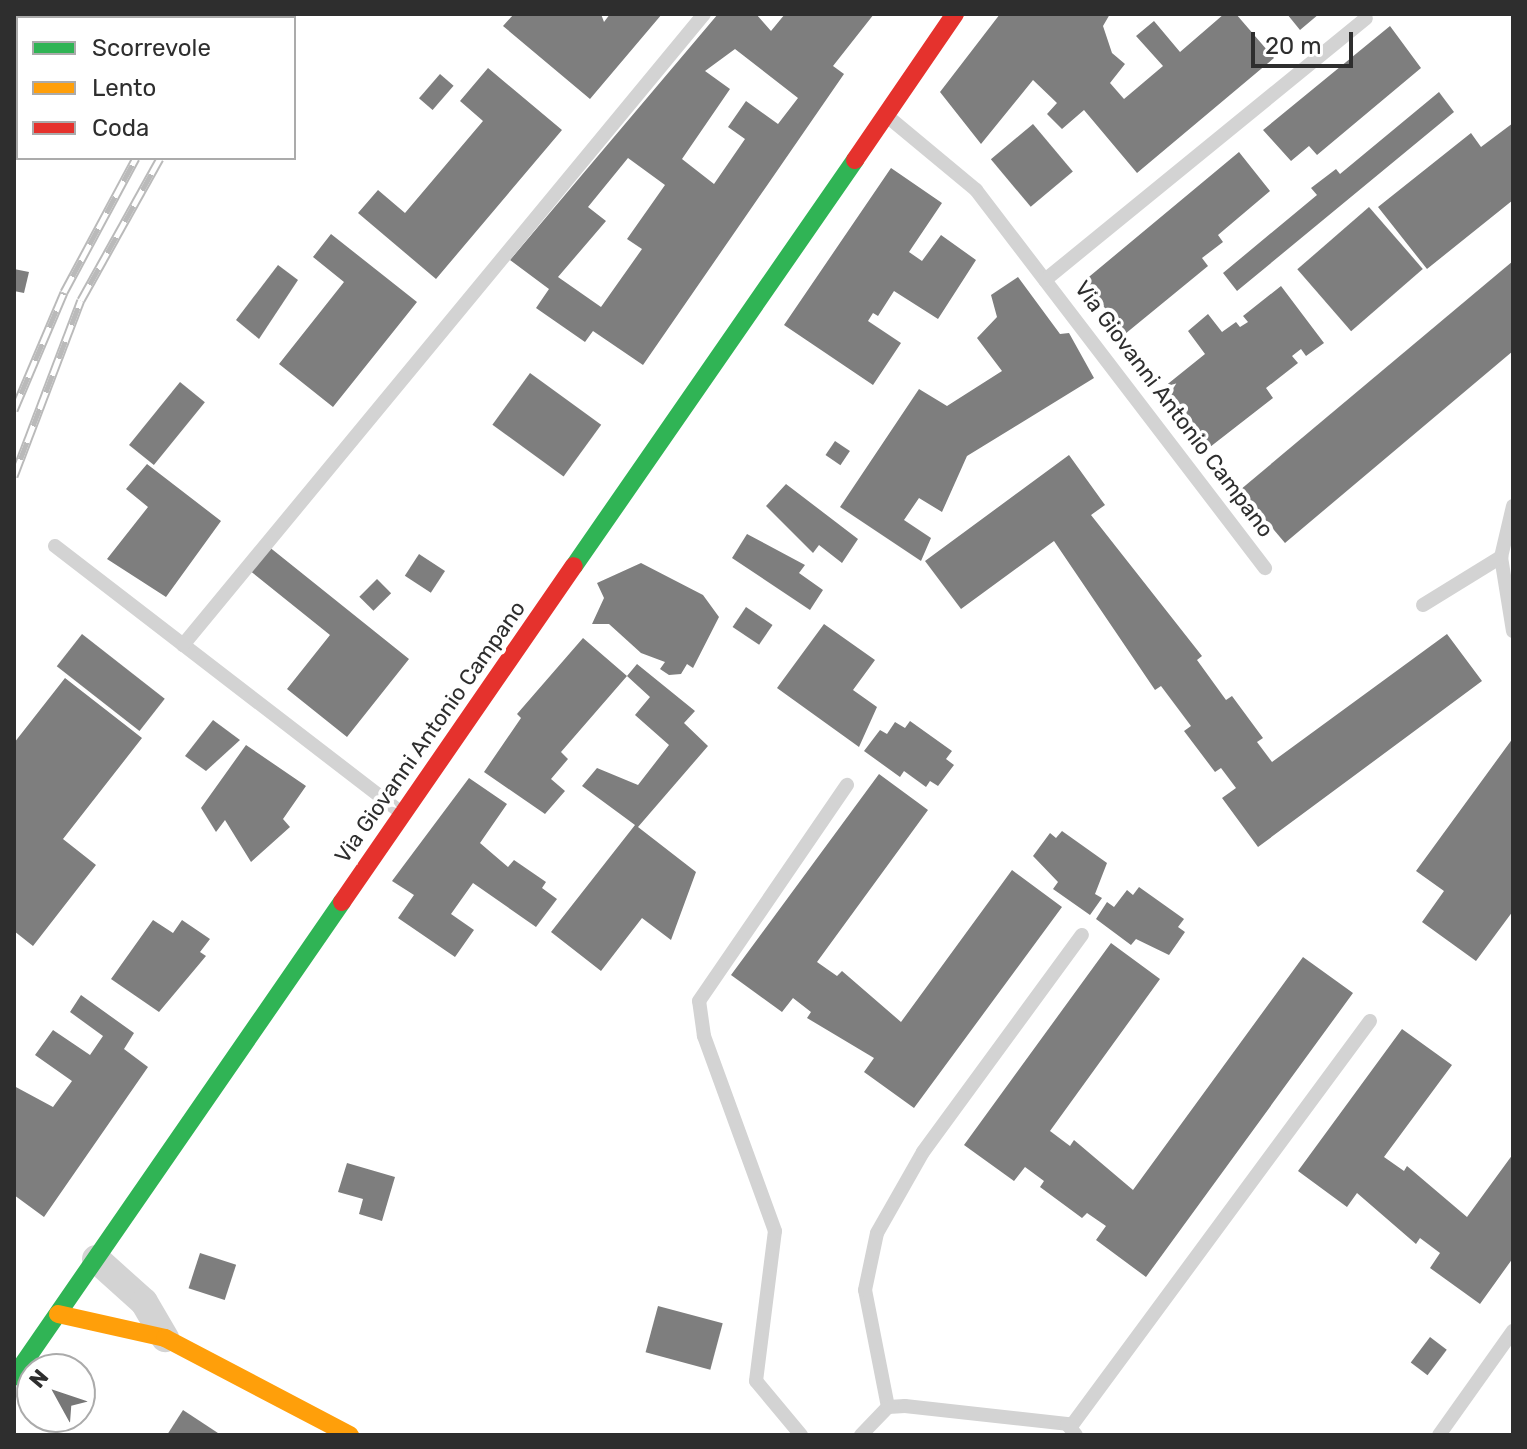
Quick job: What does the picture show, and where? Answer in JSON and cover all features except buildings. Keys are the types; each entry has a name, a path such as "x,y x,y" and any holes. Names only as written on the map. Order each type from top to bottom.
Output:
{"main road":[{"name":"Via Giovanni Antonio Campano","path":"14,1377 955,14"},
{"path":"58,1314 165,1338 350,1435"}],"street":[{"path":"96,1259 144,1302 165,1338"}],"lane":[{"path":"183,645 704,14"},
{"name":"Via Giovanni Antonio Campano","path":"1045,280 1366,18"},
{"name":"Via Giovanni Antonio Campano","path":"885,115 976,190 1265,568"},
{"path":"1513,506 1501,557 1513,631"},
{"path":"55,546 403,813"},
{"path":"1423,605 1501,557"},
{"path":"801,1435 756,1381 775,1231 704,1036 699,1001 847,785"},
{"path":"888,1407 865,1290 877,1233 903,1180 1082,935"},
{"path":"888,1407 1074,1430 1370,1021"},
{"path":"1439,1435 1513,1331"},
{"path":"861,1435 888,1407"}],"railway":[{"path":"14,410 64,292 135,160"},
{"path":"14,476 81,300 159,160"}],"traffic: fast":[{"path":"574,566 855,160"},
{"path":"14,1377 342,902"}],"traffic: slow":[{"path":"58,1314 165,1338 350,1435"}],"traffic: jam":[{"path":"855,160 955,14"},
{"path":"342,902 574,566"}]}
